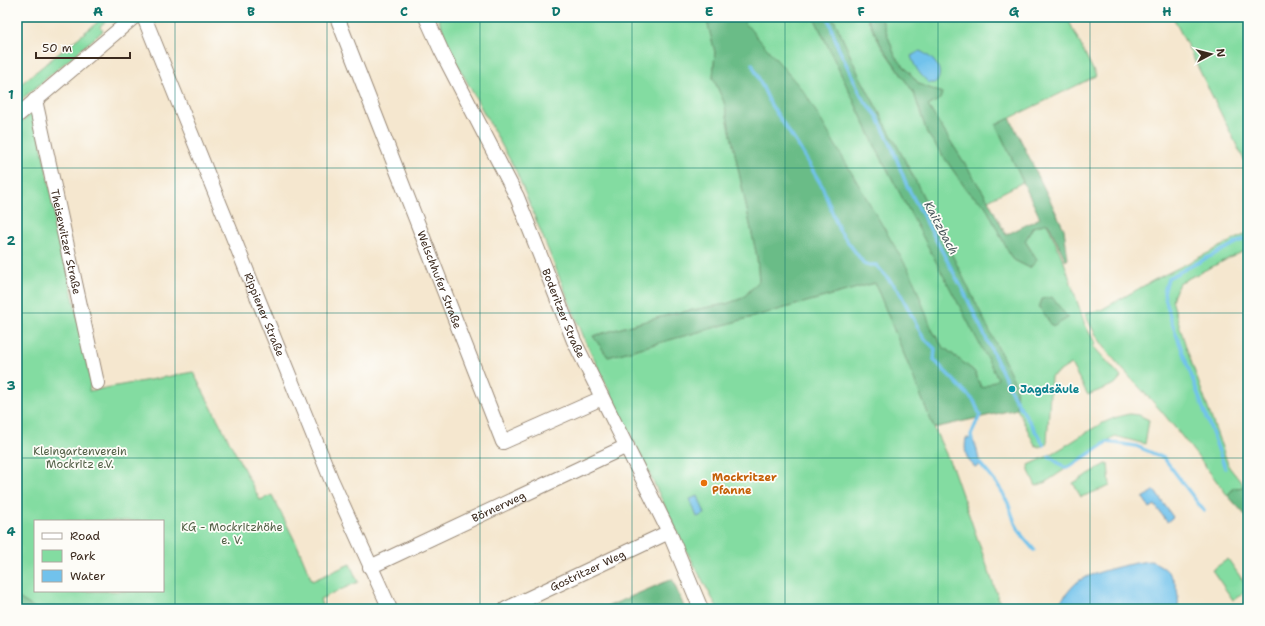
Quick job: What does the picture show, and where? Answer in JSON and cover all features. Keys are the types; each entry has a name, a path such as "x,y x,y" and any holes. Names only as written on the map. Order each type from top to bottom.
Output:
{"street":[{"path":"17,116 134,17"},
{"name":"Rippiener Straße","path":"144,17 326,464 370,567 390,609"},
{"name":"Welschhufer Straße","path":"337,17 503,442 602,398"},
{"name":"Boderitzer Straße","path":"426,17 441,50 517,197 574,340 669,532 701,609"},
{"name":"Theisewitzer Straße","path":"35,100 96,382"},
{"name":"Börnerweg","path":"370,567 627,446"},
{"name":"Gostritzer Weg","path":"506,609 669,532"}],"green space":[{"path":"104,17 111,17 100,26 103,31 17,103 17,87"},
{"path":"438,17 706,17 715,52 713,78 724,102 757,257 759,281 743,298 726,304 671,314 593,336 608,357 875,283 934,428 953,469 1002,609 718,609 686,550 585,340 516,171 451,53"},
{"path":"706,17 743,17 745,23 805,93 912,276 932,330 942,346 974,371 982,388 998,379 877,150 814,17 833,17 858,73 911,172 1009,370 1016,385 1017,409 934,428 875,283 608,357 593,336 671,314 726,304 743,298 759,281 757,257 724,102 713,78 715,52"},
{"path":"743,17 814,17 877,150 999,379 982,389 974,371 942,346 745,23"},
{"path":"833,17 867,17 881,46 914,93 927,133 969,193 985,205 1012,259 1030,268 1037,259 1025,241 1033,227 1047,223 1064,262 1085,325 1096,344 1093,346 1121,377 1115,384 1088,395 1071,364 1051,377 1047,443 1040,447 1035,445 1017,409 1016,385 911,172 858,73"},
{"path":"867,17 881,17 895,56 919,84 942,93 940,99 928,106 988,200 1006,235 1040,218 996,125 1010,118 1064,229 1068,259 1066,261 1048,223 1033,227 1025,241 1037,260 1030,268 1012,259 985,205 969,193 927,133 914,93 881,45"},
{"path":"881,17 1067,17 1096,76 996,125 1023,182 988,200 928,106 940,99 942,93 919,84 895,56"},
{"path":"1173,17 1248,17 1248,168"},
{"path":"34,111 91,382 89,391 193,372 260,500 272,495 298,547 312,581 350,564 358,582 320,599 323,609 36,609 17,597 17,126"},
{"path":"1248,233 1248,249 1179,283 1172,300 1186,347 1229,467 1245,487 1233,488 1228,496 1171,422 1109,353 1091,327 1085,313 1101,310 1154,280"},
{"path":"1052,297 1068,318 1053,327 1039,307 1042,299"},
{"path":"1129,414 1139,415 1149,420 1145,444 1115,436 1046,482 1036,486 1029,471 1029,465 1046,457 1102,423"},
{"path":"1108,463 1110,486 1081,497 1073,483"},
{"path":"1245,487 1248,491 1248,518 1228,496 1233,488"},
{"path":"1228,559 1248,588 1248,590 1233,600 1212,570"},
{"path":"672,579 685,609 602,609"},
{"path":"17,597 36,609 17,609"}],"water":[{"path":"920,51 933,60 938,68 939,78 936,83 929,83 920,74 914,64 911,56"},
{"path":"966,438 972,439 976,446 980,465 975,467 969,461 965,450"},
{"path":"1154,490 1173,517 1167,522 1155,505 1150,508 1143,498"},
{"path":"698,496 705,514 697,517 690,499"},
{"path":"1151,561 1159,564 1174,580 1178,593 1178,609 1056,609 1057,605 1080,580 1115,568"}],"waterway":[{"name":"Kaitzbach","path":"828,17 838,47 863,99 877,116 892,147 907,186 964,292 1014,397 1044,445"},
{"path":"752,64 771,105 797,144 822,186 839,230 865,265 876,265 899,291 923,337 935,349 934,360 974,401 980,415 971,435 972,442"},
{"path":"1225,468 1171,320 1164,293 1168,278 1246,238"},
{"name":"Kaitzbach","path":"1049,456 1065,468 1071,466 1107,442 1136,446 1164,458 1204,511"},
{"path":"979,462 1000,488 1008,503 1015,523 1023,537 1034,550"}],"place":[{"name":"Jagdsäule","path":"1012,389"},
{"name":"Mockritzer Pfanne","path":"704,483"}],"park label":[{"name":"Kleingartenverein Mockritz e.V.","path":"80,457"},
{"name":"KG - Mockritzhöhe e. V.","path":"232,533"}]}
